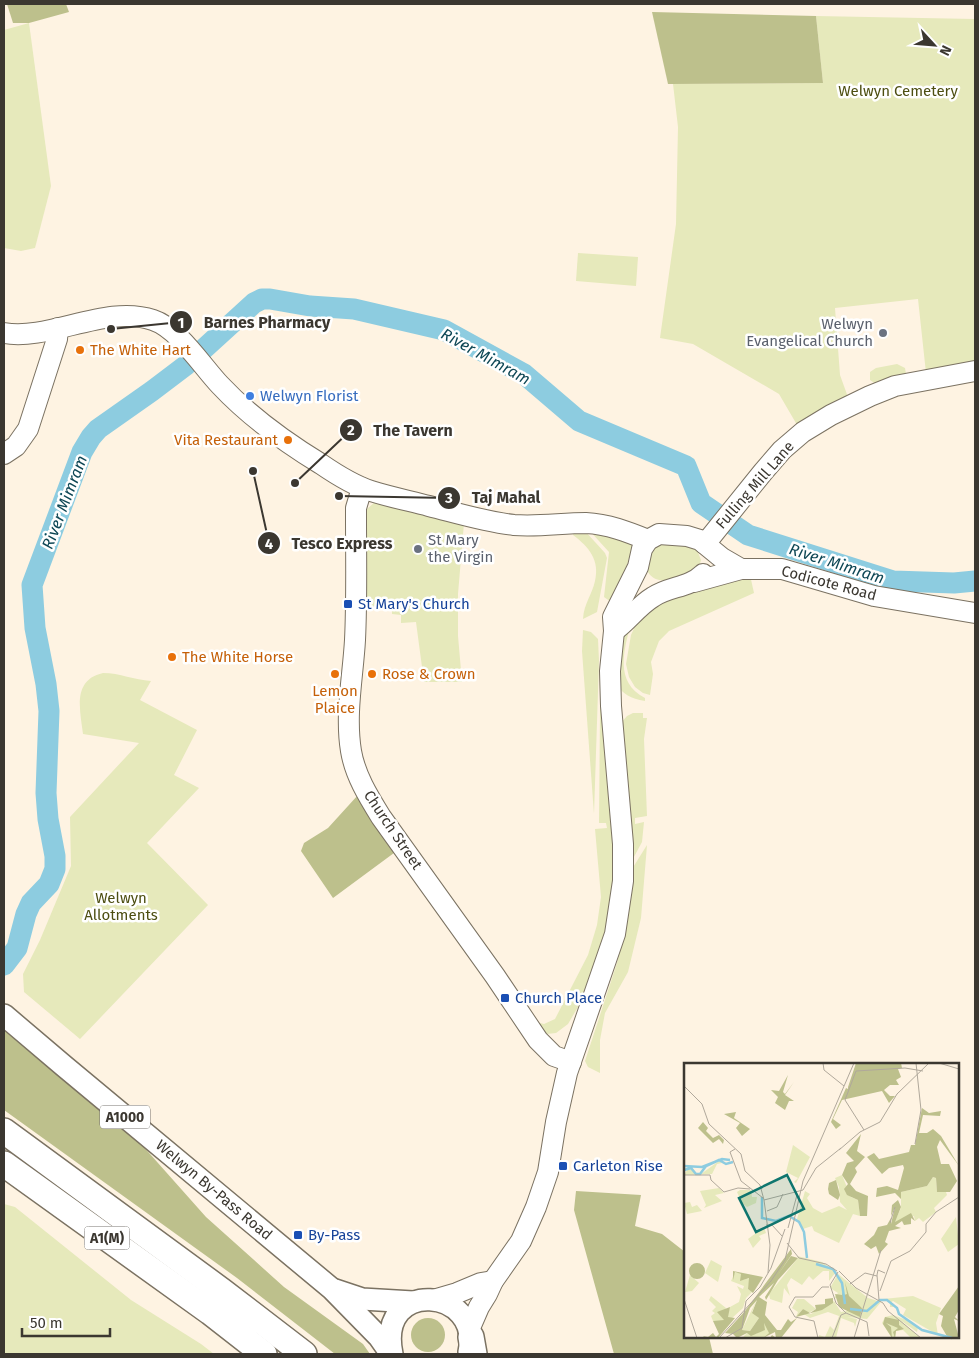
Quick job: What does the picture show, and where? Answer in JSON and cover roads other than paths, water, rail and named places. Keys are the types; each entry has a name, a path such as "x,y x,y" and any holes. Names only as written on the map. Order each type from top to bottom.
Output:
{"highway":[{"name":"A1(M)","path":"4,1131 222,1291 304,1354"},
{"name":"A1(M)","path":"4,1164 203,1306 264,1354"}],"main road":[{"name":"Welwyn By-Pass Road","path":"4,1015 332,1289 380,1337 391,1354"},
{"name":"Welwyn By-Pass Road","path":"332,1289 362,1298 442,1302 452,1306 462,1317 471,1344"},
{"path":"391,1354 390,1332 393,1321 400,1310 423,1301"}],"street":[{"path":"4,333 35,332 115,318 140,317 152,320 164,325 175,334 236,401 270,430 306,456 362,488 500,523 534,526 587,523 618,529 648,540"},
{"path":"5,453 22,439 28,429 58,339 58,328"},
{"path":"35,332 36,339 53,353"},
{"name":"Fulling Mill Lane","path":"706,545 735,506 782,450 803,432 831,415 895,386 975,371"},
{"name":"Church Street","path":"362,488 356,508 356,616 349,714 351,751 354,766 381,817 484,960 538,1040 554,1056 571,1062"},
{"path":"471,1344 479,1307 488,1294 493,1281 521,1241 540,1197 548,1172 559,1108 571,1062 612,946 617,921 623,881 624,844 611,706 613,617 638,567 642,549 648,540 659,534 694,538 741,569"},
{"path":"614,631 624,624 646,602 664,591 694,582 702,575 709,562 709,551 706,545"},
{"path":"638,567 645,581 656,589 664,591"},
{"name":"Codicote Road","path":"694,582 741,569 782,569 874,596 975,614"},
{"path":"423,1301 457,1293 481,1283 493,1281"}],"waterway":[{"name":"River Mimram","path":"4,965 17,948 26,914 31,903 49,884 55,869 55,856 48,819 46,793 49,711 46,684 35,628 32,585 82,452 98,429 185,366 254,303 262,299 310,306 354,309 444,330 524,374 579,421 686,466 701,503 748,535 893,581 954,583 975,581"}],"place":[{"name":"Barnes Pharmacy","path":"111,329"},
{"name":"Welwyn Evangelical Church","path":"883,333"},
{"name":"The White Hart","path":"80,350"},
{"name":"Welwyn Florist","path":"250,396"},
{"name":"Vita Restaurant","path":"288,440"},
{"name":"Tesco Express","path":"253,471"},
{"name":"The Tavern","path":"295,483"},
{"name":"Taj Mahal","path":"339,496"},
{"name":"St Mary the Virgin","path":"418,549"},
{"name":"St Mary's Church","path":"348,604"},
{"name":"The White Horse","path":"172,657"},
{"name":"Lemon Plaice","path":"335,674"},
{"name":"Rose & Crown","path":"372,674"},
{"name":"Church Place","path":"505,998"},
{"name":"Carleton Rise","path":"563,1166"},
{"name":"By-Pass","path":"298,1235"}],"park label":[{"name":"Welwyn Cemetery","path":"898,91"},
{"name":"Welwyn Allotments","path":"121,906"}]}
